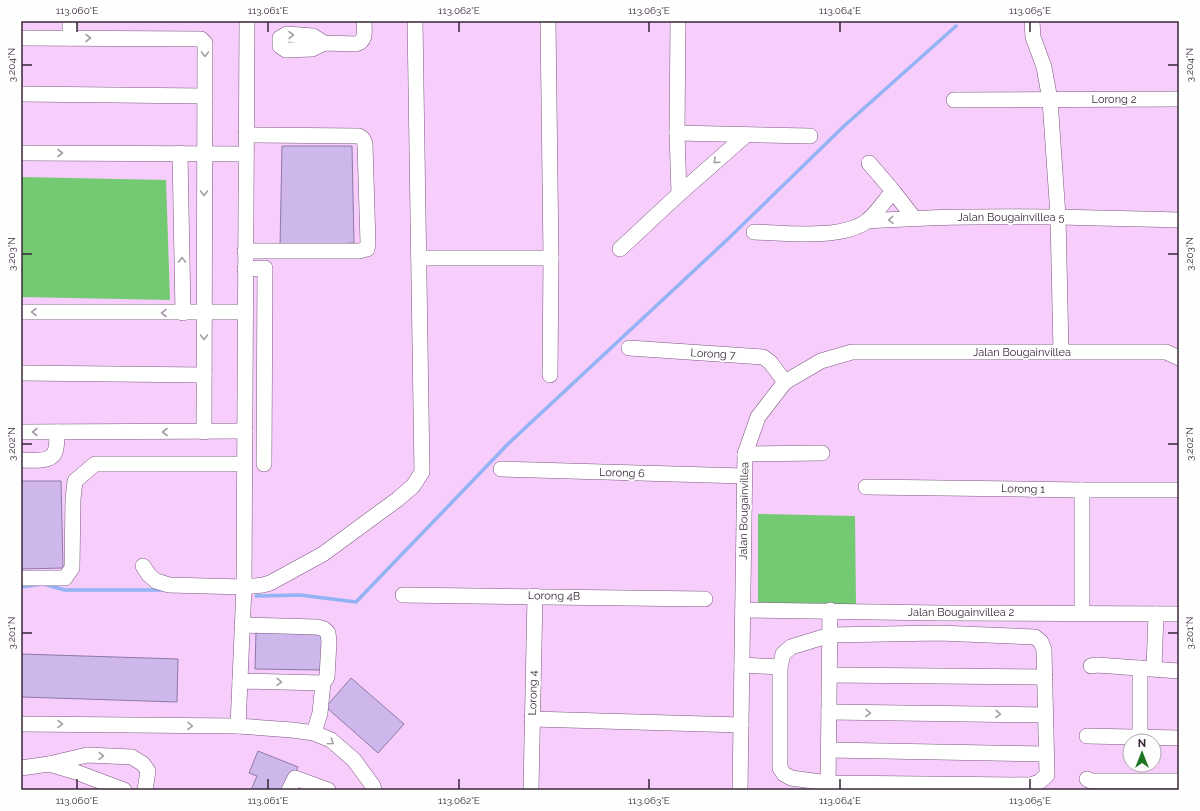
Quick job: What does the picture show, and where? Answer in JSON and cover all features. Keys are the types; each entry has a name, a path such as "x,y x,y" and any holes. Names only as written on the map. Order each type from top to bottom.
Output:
{"street":[{"path":"70,21 70,38"},
{"path":"238,726 244,587 247,21"},
{"path":"324,43 356,44 361,42 364,39 364,21"},
{"path":"143,566 149,575 156,581 169,585 244,587 270,583 323,554 398,499 413,486 422,472 415,21"},
{"path":"548,21 551,258 550,375"},
{"path":"678,21 679,194"},
{"path":"1032,21 1034,37 1044,67 1050,100 1058,216 1062,352"},
{"path":"21,38 201,39 205,43 204,432"},
{"path":"21,94 205,96"},
{"name":"Lorong 2","path":"954,100 1179,99"},
{"path":"678,133 810,136"},
{"path":"246,135 359,136 363,139 365,144 368,244 367,248 359,251 246,251"},
{"path":"620,250 679,194 746,135"},
{"path":"21,153 246,154"},
{"path":"180,153 183,313"},
{"path":"869,163 893,190 914,218"},
{"path":"754,232 809,234 836,233 852,229 867,221 893,190"},
{"name":"Jalan Bougainvillea 5","path":"867,221 914,218 1058,216 1179,220"},
{"path":"419,258 551,258"},
{"path":"246,269 264,268 264,464"},
{"path":"21,312 245,312"},
{"name":"Lorong 7","path":"629,348 763,357 770,362 785,382"},
{"name":"Jalan Bougainvillea","path":"740,790 745,454 758,418 785,382 821,361 852,352 1166,352 1179,358"},
{"path":"21,373 204,375"},
{"path":"21,432 244,431"},
{"path":"21,460 45,460 53,456 56,449 57,432"},
{"path":"745,454 822,452"},
{"path":"21,578 65,578 72,568 73,499 75,481 94,464 244,464"},
{"name":"Lorong 6","path":"501,469 744,476"},
{"name":"Lorong 1","path":"866,487 1179,490"},
{"path":"1082,490 1082,613"},
{"name":"Lorong 4B","path":"403,595 704,599"},
{"name":"Lorong 4","path":"531,790 535,596"},
{"name":"Jalan Bougainvillea 2","path":"743,610 830,610 939,613 1179,614"},
{"path":"828,786 830,610"},
{"path":"939,613 939,633"},
{"path":"1140,733 1147,668 1156,614"},
{"path":"242,624 317,627 324,629 328,633 329,642 327,677 323,683 320,713 314,733"},
{"path":"939,633 1035,637 1041,642 1044,650 1047,775 1039,782 1030,784 938,787 828,786 791,778 784,774 780,768 780,667 783,654 791,647 830,636 939,633"},
{"path":"742,665 780,667"},
{"path":"1091,666 1096,665 1179,670"},
{"path":"830,675 1044,677"},
{"path":"240,681 323,683"},
{"path":"829,712 1045,715"},
{"path":"532,718 741,725"},
{"path":"21,724 238,726 314,733 331,740 354,760 373,786 374,790"},
{"path":"1087,736 1122,737"},
{"path":"1162,738 1179,738"},
{"path":"829,750 1046,754"},
{"path":"21,768 49,764 87,755 132,757 143,764 148,771 145,790"},
{"path":"49,764 73,771 124,790"},
{"path":"289,790 295,778 328,790"},
{"path":"1087,779 1133,786 1179,782"}],"green space":[{"path":"21,177 166,180 170,300 21,297"},
{"path":"758,514 855,516 856,607 758,606"}],"building":[{"path":"282,146 352,146 354,243 280,247"},
{"path":"21,481 61,481 63,568 21,569"},
{"path":"256,631 324,632 323,670 255,669"},
{"path":"21,654 178,659 177,702 21,697"},
{"path":"351,678 404,724 378,753 326,707"},
{"path":"258,751 298,767 287,790 251,790 257,776 249,773"}],"waterway":[{"path":"256,596 300,595 356,602 508,444 729,238 843,127 956,26"},
{"path":"21,587 43,584 65,590 162,590"}]}
